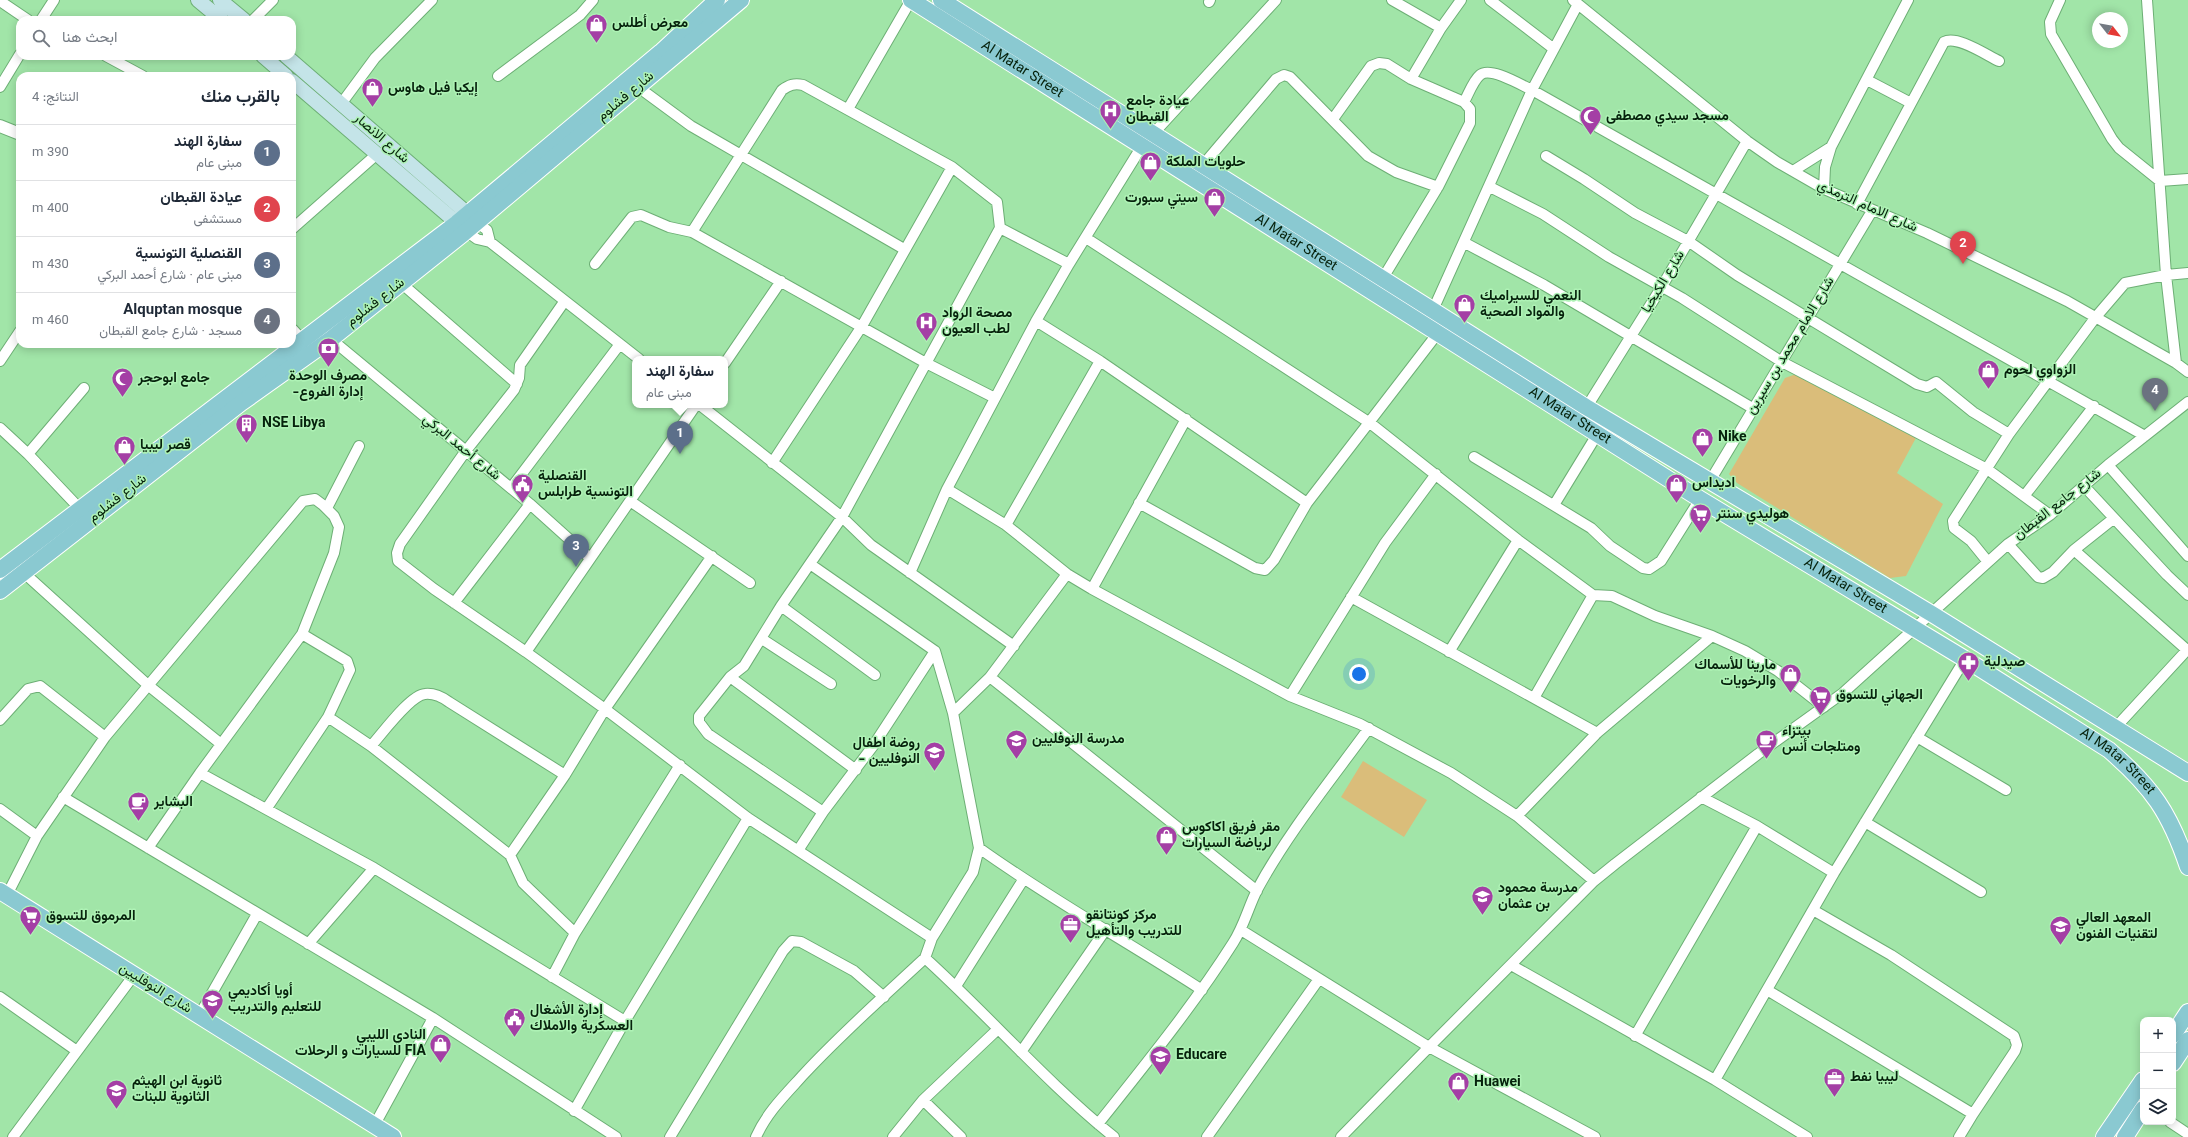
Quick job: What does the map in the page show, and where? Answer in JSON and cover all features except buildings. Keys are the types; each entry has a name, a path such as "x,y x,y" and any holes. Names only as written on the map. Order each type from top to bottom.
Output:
{"main road":[{"path":"198,0 217,16"},
{"path":"220,0 239,16"},
{"name":"شارع فشلوم","path":"0,592 23,572 241,403 331,339 401,283 467,222 661,52 717,0"},
{"name":"شارع فشلوم","path":"297,335 467,222 638,87 741,0"},
{"name":"Al Matar Street","path":"911,0 1598,433 1700,499 1914,630 1965,659 2109,750 2130,768 2152,793 2177,833 2188,867"},
{"path":"940,0 1586,407 1932,614 2188,773"},
{"path":"268,60 281,72"},
{"name":"شارع الانصار","path":"291,60 341,104 467,222"},
{"name":"شارع الانصار","path":"296,84 377,154 467,222"},
{"name":"شارع فشلوم","path":"0,570 81,510 281,348"},
{"name":"شارع النوفليين","path":"3,893 393,1137"},
{"path":"2176,1031 2188,1012"},
{"path":"2176,1058 2188,1040"},
{"path":"2104,1137 2140,1084"},
{"path":"2125,1137 2140,1114"}],"street":[{"path":"0,0 22,16"},
{"path":"44,16 54,0"},
{"path":"257,16 273,0"},
{"path":"341,104 375,58 432,0"},
{"path":"498,76 580,15 593,0"},
{"path":"848,109 911,0"},
{"path":"910,573 947,489 1036,321 1069,264 1142,146 1276,0"},
{"path":"1392,0 1441,28"},
{"path":"1411,79 1441,28 1461,0"},
{"path":"1490,0 1554,49"},
{"path":"1824,189 1825,168 1831,147 1868,80 1908,0"},
{"path":"2060,0 2050,22 2051,34 2112,139 2119,148 2160,181 2188,179"},
{"path":"2147,0 2166,275 2176,363"},
{"path":"1433,310 1465,243 1532,90 1554,49 1575,2"},
{"name":"شارع الامام الترمذي","path":"1575,2 1747,141 1793,171 1824,189 1872,211 1927,233 2066,301 2176,363 2188,372"},
{"path":"1857,204 1942,44 1947,40 1958,40 1999,61"},
{"path":"0,87 16,60"},
{"path":"113,60 136,72"},
{"path":"1333,120 1375,64 1387,64 1411,79 1464,102 1470,109 1471,118 1438,186 1383,278"},
{"path":"1464,102 1479,75 1486,72 1494,72 1532,90 1715,195 2094,406 2145,436"},
{"path":"1203,165 1281,76 1290,77 1368,156 1396,172 1438,186"},
{"path":"1868,80 1911,104"},
{"path":"692,232 782,90 789,85 796,83 803,85 848,109 952,168 997,202 1000,228 842,517 781,606 744,666 736,670 699,714 699,722 708,734 823,812"},
{"path":"638,87 687,123 904,249"},
{"path":"0,126 16,132"},
{"name":"شارع الكيخيا","path":"1578,421 1629,336 1661,288 1747,141"},
{"path":"1793,171 1831,147"},
{"path":"296,225 377,154"},
{"path":"1546,156 1651,223 1688,241 1737,275 1918,384 1927,387 1936,382 1973,412 2009,434"},
{"path":"933,157 945,179"},
{"path":"772,463 862,326 904,249 952,168"},
{"path":"1490,187 1543,214 1609,258 1661,288 1682,298 1782,362 1987,469 2050,515"},
{"name":"شارع الامام محمد بن سيرين","path":"1710,481 1872,211"},
{"path":"595,264 632,218 641,215 669,226 692,232 926,363 995,398"},
{"path":"467,222 477,239 490,242 564,302 635,356"},
{"path":"1000,228 1069,264"},
{"path":"1086,238 1370,423 1518,540 1593,595 1612,596 1655,616 1712,636 1759,659 1824,707"},
{"path":"1465,243 1544,285 1754,409"},
{"path":"1988,562 1971,541 1954,528 1953,524 1955,516 2009,434 2095,318 2125,283 2166,275 2188,273"},
{"path":"728,359 781,281"},
{"path":"401,283 517,384"},
{"path":"564,302 520,365 517,384 465,452 400,544 397,553 400,564 605,709 748,818 799,849 932,938"},
{"path":"1139,503 1260,570 1265,570 1274,560 1307,503 1370,423 1447,319"},
{"path":"1036,321 1100,361 1307,503"},
{"path":"0,361 16,337"},
{"name":"شارع أحمد البركي","path":"331,339 465,452 530,504 590,558"},
{"path":"511,488 620,344"},
{"path":"1006,525 1100,361"},
{"path":"28,454 84,388"},
{"name":"شارع جامع القبطان","path":"1342,1137 1594,881 1634,847 1824,707 1864,675 2008,544 2050,515 2108,465 2188,402"},
{"path":"2024,495 2094,406"},
{"path":"526,652 694,408"},
{"path":"704,408 842,517 871,545 1014,646"},
{"path":"1092,589 1186,420"},
{"path":"0,428 28,454 81,510"},
{"path":"1554,505 1598,433"},
{"path":"327,508 359,446"},
{"path":"1474,457 1591,528 1617,550 1643,568 1649,569 1661,561 1700,499"},
{"path":"2108,465 2188,556"},
{"path":"1290,696 1385,543 1436,474"},
{"path":"2084,486 2166,575 2188,595"},
{"path":"947,489 1006,525 1067,574 1092,589 1290,696 1368,728 1451,773 1517,816 1594,881"},
{"path":"3,893 37,836 105,736 149,686 303,501 315,500 327,508 338,523 339,533 334,553 302,634 200,773 148,848"},
{"path":"630,501 750,583"},
{"path":"454,602 530,504"},
{"path":"2008,544 2038,577 2043,578 2053,572 2074,550 2113,519"},
{"path":"1449,652 1518,540"},
{"path":"2074,550 2187,650 2116,727"},
{"path":"510,855 565,775 605,709 712,556"},
{"path":"756,1137 764,1122 783,1097 822,1055 925,958 932,938 973,872 979,848 953,713 935,651 810,564"},
{"path":"23,572 149,686 221,744"},
{"path":"953,713 990,677 1067,574"},
{"path":"1534,698 1593,595"},
{"path":"1351,597 1596,733"},
{"path":"781,606 875,675"},
{"path":"267,808 328,717 349,675 349,664 302,634"},
{"path":"1517,816 1596,733 1712,636"},
{"path":"762,639 831,684"},
{"path":"799,849 823,812 856,770 915,684 935,651"},
{"path":"1715,1080 1834,874 1965,659"},
{"path":"730,677 856,770"},
{"path":"990,677 1257,891"},
{"path":"0,720 28,689 40,686 105,736"},
{"path":"372,746 412,700 425,694 433,694 449,702 565,775"},
{"path":"328,717 372,746 510,855 523,883 575,933"},
{"path":"1098,1124 1165,1041 1202,990 1241,930 1257,891 1291,837 1368,728"},
{"path":"1917,737 2006,790"},
{"path":"552,977 575,933 680,765"},
{"path":"200,773 267,808 374,868 625,1021"},
{"path":"63,797 433,1018 616,1137"},
{"path":"1701,797 1757,826 1834,874"},
{"path":"0,809 37,836"},
{"path":"574,1111 625,1021 748,818"},
{"path":"1865,822 1981,892"},
{"path":"1635,1036 1757,826"},
{"path":"979,848 1023,880 1106,929 1202,990"},
{"path":"308,944 374,868"},
{"path":"956,986 1023,880"},
{"path":"1813,910 1891,955 2014,1036 2017,1045 2015,1051 1959,1137"},
{"path":"199,1016 257,914"},
{"path":"1022,1052 1106,929"},
{"path":"1241,930 1429,1047 1595,1137"},
{"path":"670,1137 783,951 792,941 800,942 854,971 884,997"},
{"path":"925,958 956,986 1056,1087 1114,1137"},
{"path":"1511,965 1715,1080 1807,1137"},
{"path":"13,1137 134,975"},
{"path":"1208,1137 1319,979"},
{"path":"1767,990 1973,1114"},
{"path":"0,997 77,1051"},
{"path":"374,1126 433,1018"},
{"path":"893,1137 923,1100 998,1029"},
{"path":"923,1100 961,1137"},
{"path":"2174,1125 2188,1134"}],"shaded area":[{"path":"1802,372 1917,436 1897,473 1943,504 1906,576 1890,578 1737,483 1729,474 1785,378"},
{"path":"1363,761 1427,800 1404,837 1341,797"}],"place":[{"name":"معرض أطلس","path":"596,44"},
{"name":"إيكيا فيل هاوس","path":"373,108"},
{"name":"عيادة جامع القبطان","path":"1111,130"},
{"name":"مسجد سيدي مصطفى","path":"1591,136"},
{"name":"حلويات الملكة","path":"1151,182"},
{"name":"سيتي سبورت","path":"1214,218"},
{"name":"عيادة القبطان","path":"1963,264"},
{"name":"النعمي للسيراميك والمواد الصحية","path":"1465,324"},
{"name":"مصحة الرواد لطب العيون","path":"927,342"},
{"name":"مصرف الوحدة -إدارة الفروع","path":"328,368"},
{"name":"الزواوي لحوم","path":"1989,390"},
{"name":"جامع ابوحجر","path":"122,398"},
{"name":"Alquptan mosque","path":"2155,411"},
{"name":"NSE Libya","path":"246,444"},
{"name":"سفارة الهند","path":"680,454"},
{"name":"Nike","path":"1702,458"},
{"name":"قصر ليبيا","path":"124,466"},
{"name":"القنصلية التونسية طرابلس","path":"522,504"},
{"name":"اديداس","path":"1677,504"},
{"name":"هوليدي سنتر","path":"1700,534"},
{"name":"القنصلية التونسية","path":"576,567"},
{"name":"صيدلية","path":"1969,682"},
{"name":"مارينا للأسماك والرخويات","path":"1791,694"},
{"name":"الجهاني للتسوق","path":"1821,716"},
{"name":"مدرسة النوفليين","path":"1016,760"},
{"name":"بيتزاء ومتلجات أنس","path":"1766,760"},
{"name":"روضة اطفال - النوفليين","path":"935,772"},
{"name":"البشاير","path":"138,822"},
{"name":"مقر فريق اكاكوس لرياضة السيارات","path":"1166,856"},
{"name":"مدرسة محمود بن عثمان","path":"1482,916"},
{"name":"المرموق للتسوق","path":"31,936"},
{"name":"مركز كونتانقو للتدريب والتأهيل","path":"1070,944"},
{"name":"المعهد العالي لتقنيات الفنون","path":"2061,946"},
{"name":"أويا أكاديمي للتعليم والتدريب","path":"213,1020"},
{"name":"إدارة الأشغال العسكرية والاملاك","path":"514,1038"},
{"name":"النادي الليبي للسيارات و الرحلات FIA","path":"441,1064"},
{"name":"Educare","path":"1160,1076"},
{"name":"ليبيا نفط","path":"1834,1098"},
{"name":"Huawei","path":"1459,1102"},
{"name":"ثانوية ابن الهيثم الثانوية للبنات","path":"117,1110"}]}
